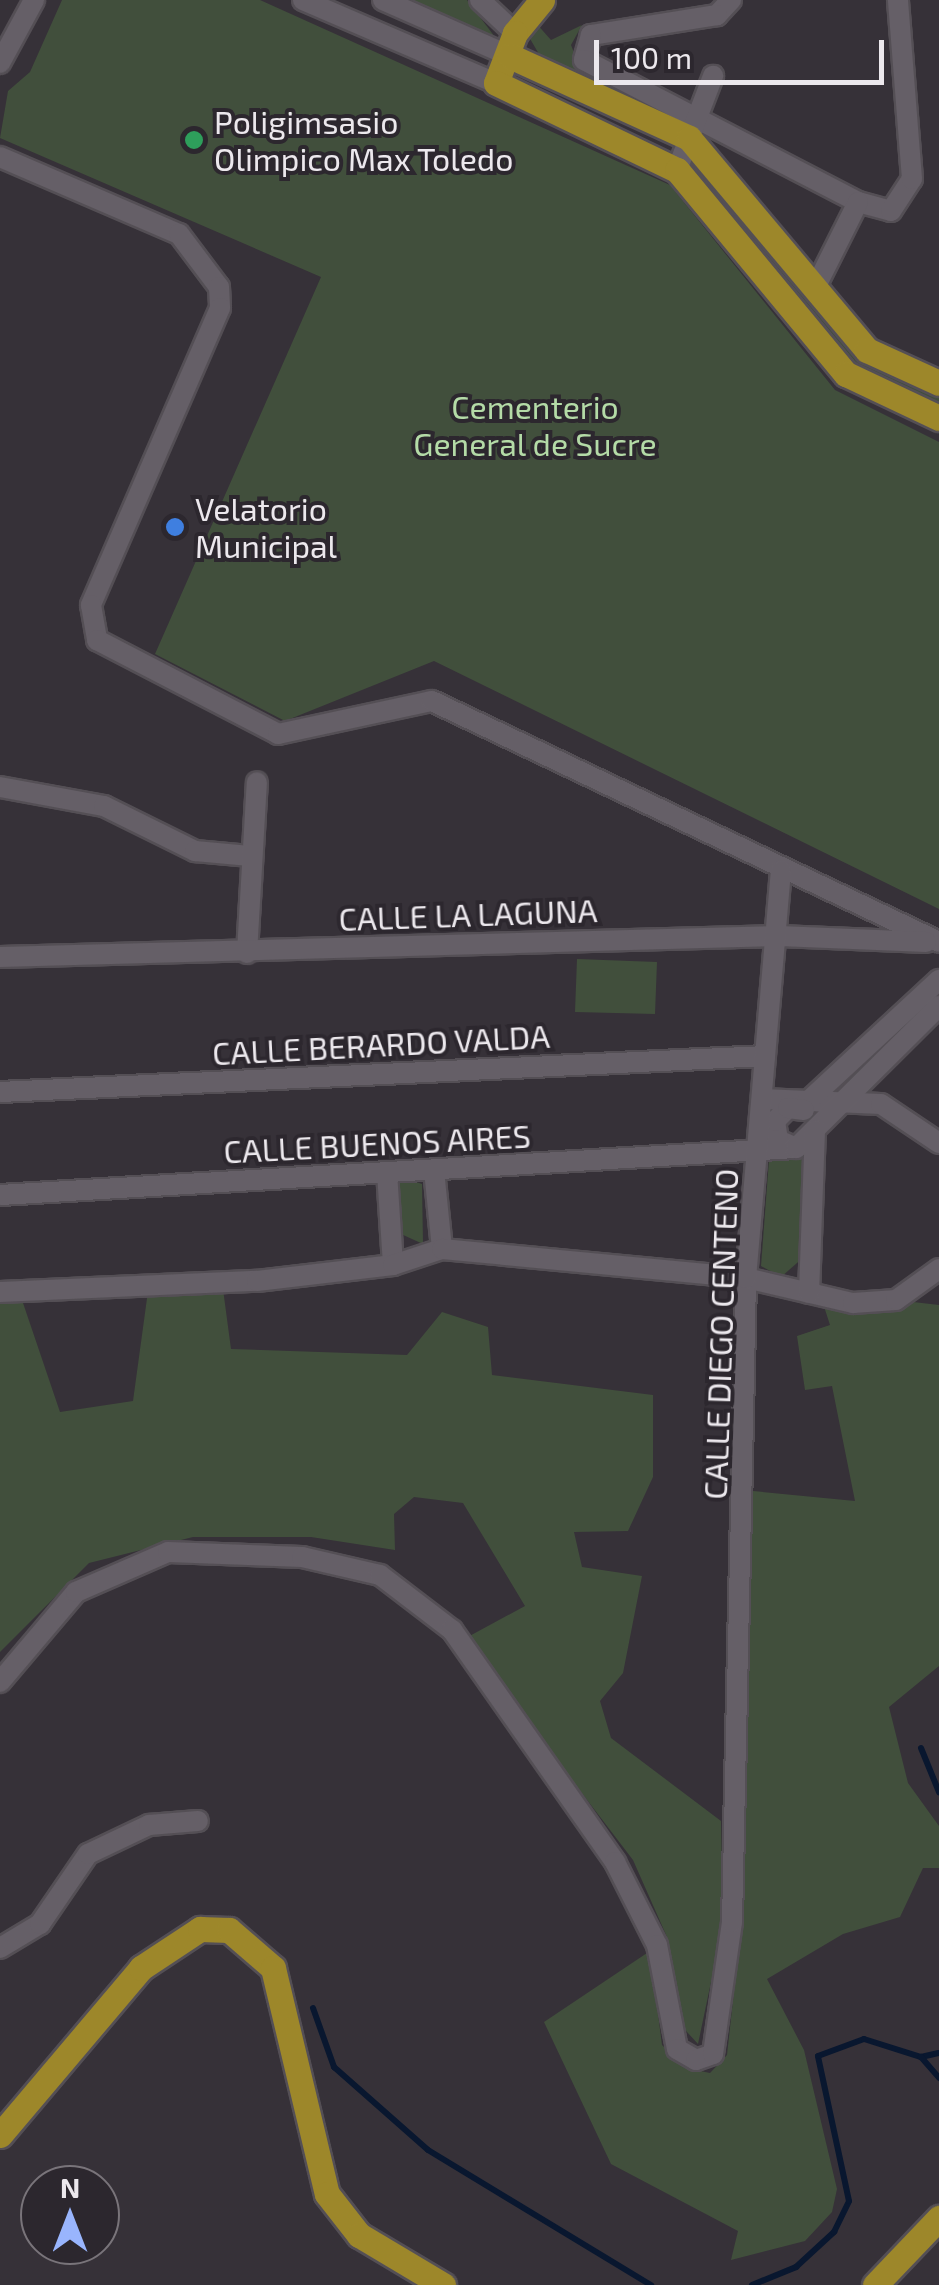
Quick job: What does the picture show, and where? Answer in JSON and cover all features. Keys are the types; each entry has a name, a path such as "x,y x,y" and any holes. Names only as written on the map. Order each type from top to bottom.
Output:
{"main road":[{"path":"542,0 512,45 496,83 678,170 846,374 939,418"},
{"path":"512,45 694,127 815,288 867,350 939,383"},
{"path":"0,2135 154,1956 200,1929 229,1930 273,1968 328,2194 359,2235 443,2285"},
{"path":"876,2285 939,2218"}],"street":[{"path":"0,63 34,0"},
{"path":"303,0 496,83"},
{"path":"384,0 512,45"},
{"path":"480,0 512,45"},
{"path":"731,0 717,14 591,35 583,47 584,60 694,127 858,202 892,211 912,179 898,0"},
{"path":"678,170 712,76"},
{"path":"0,156 179,234 219,287 220,308 91,604 97,640 278,734 432,701 939,942"},
{"path":"815,288 858,202"},
{"path":"248,953 250,856 258,782"},
{"path":"0,787 104,806 195,851 250,856"},
{"name":"CALLE DIEGO CENTENO","path":"0,1682 76,1592 168,1552 302,1557 380,1575 452,1630 614,1862 657,1945 677,2049 696,2060 712,2054 732,1922 746,1278 779,936 781,870"},
{"name":"CALLE LA LAGUNA","path":"0,956 248,953 779,936 939,942"},
{"path":"775,1121 778,1140 796,1148 810,1115 939,980"},
{"path":"775,1121 810,1115 836,1102 939,1006"},
{"name":"CALLE BERARDO VALDA","path":"0,1092 765,1056"},
{"path":"762,1098 810,1115"},
{"path":"836,1102 881,1104 939,1142"},
{"path":"809,1293 810,1115"},
{"path":"758,1151 775,1121"},
{"name":"CALLE BUENOS AIRES","path":"0,1195 796,1148"},
{"path":"434,1170 442,1250"},
{"path":"386,1172 393,1266"},
{"path":"0,1292 393,1266 442,1250 746,1278 809,1293 896,1300 939,1269"},
{"path":"0,1948 40,1924 88,1854 148,1825 198,1822"}],"green space":[{"name":"Cementerio General de Sucre","path":"62,0 260,0 670,185 835,390 939,442 939,909 434,661 285,721 155,654 321,277 0,138 8,91 30,72"},
{"path":"407,0 467,0 498,41"},
{"path":"535,22 551,40 582,25 571,45 580,68 688,118 684,125 543,61 529,37"},
{"path":"697,171 707,171 851,352 939,394 939,410 858,372"},
{"path":"577,959 657,962 655,1014 575,1012"},
{"path":"809,1158 805,1256 781,1277 761,1266 769,1160"},
{"path":"404,1178 422,1184 423,1244 401,1234 396,1185"},
{"path":"223,1289 231,1349 407,1355 442,1312 488,1327 492,1375 653,1395 653,1477 628,1531 574,1532 582,1567 642,1576 623,1673 600,1701 611,1738 721,1821 723,1925 698,2044 676,2020 667,1937 633,1860 464,1639 525,1606 463,1503 414,1497 394,1514 395,1550 311,1537 193,1537 89,1563 0,1652 0,1300 22,1300 60,1412 133,1401 148,1291"},
{"path":"819,1291 939,1305 939,1666 889,1707 908,1783 939,1826 939,1868 923,1868 900,1917 843,1934 767,1979 804,2050 837,2189 832,2212 805,2241 731,2260 738,2231 611,2164 544,2022 650,1951 662,2045 686,2068 710,2073 727,2055 740,1936 753,1491 855,1501 832,1386 805,1390 797,1336 830,1325"}],"waterway":[{"path":"921,1748 939,1792"},
{"path":"313,2008 334,2067 428,2150 651,2285"},
{"path":"752,2285 796,2267 834,2232 849,2201 818,2056 864,2039 921,2057 939,2078"},
{"path":"921,2057 939,2053"}],"place":[{"name":"Poligimsasio Olimpico Max Toledo","path":"194,140"},
{"name":"Velatorio Municipal","path":"175,527"}]}
